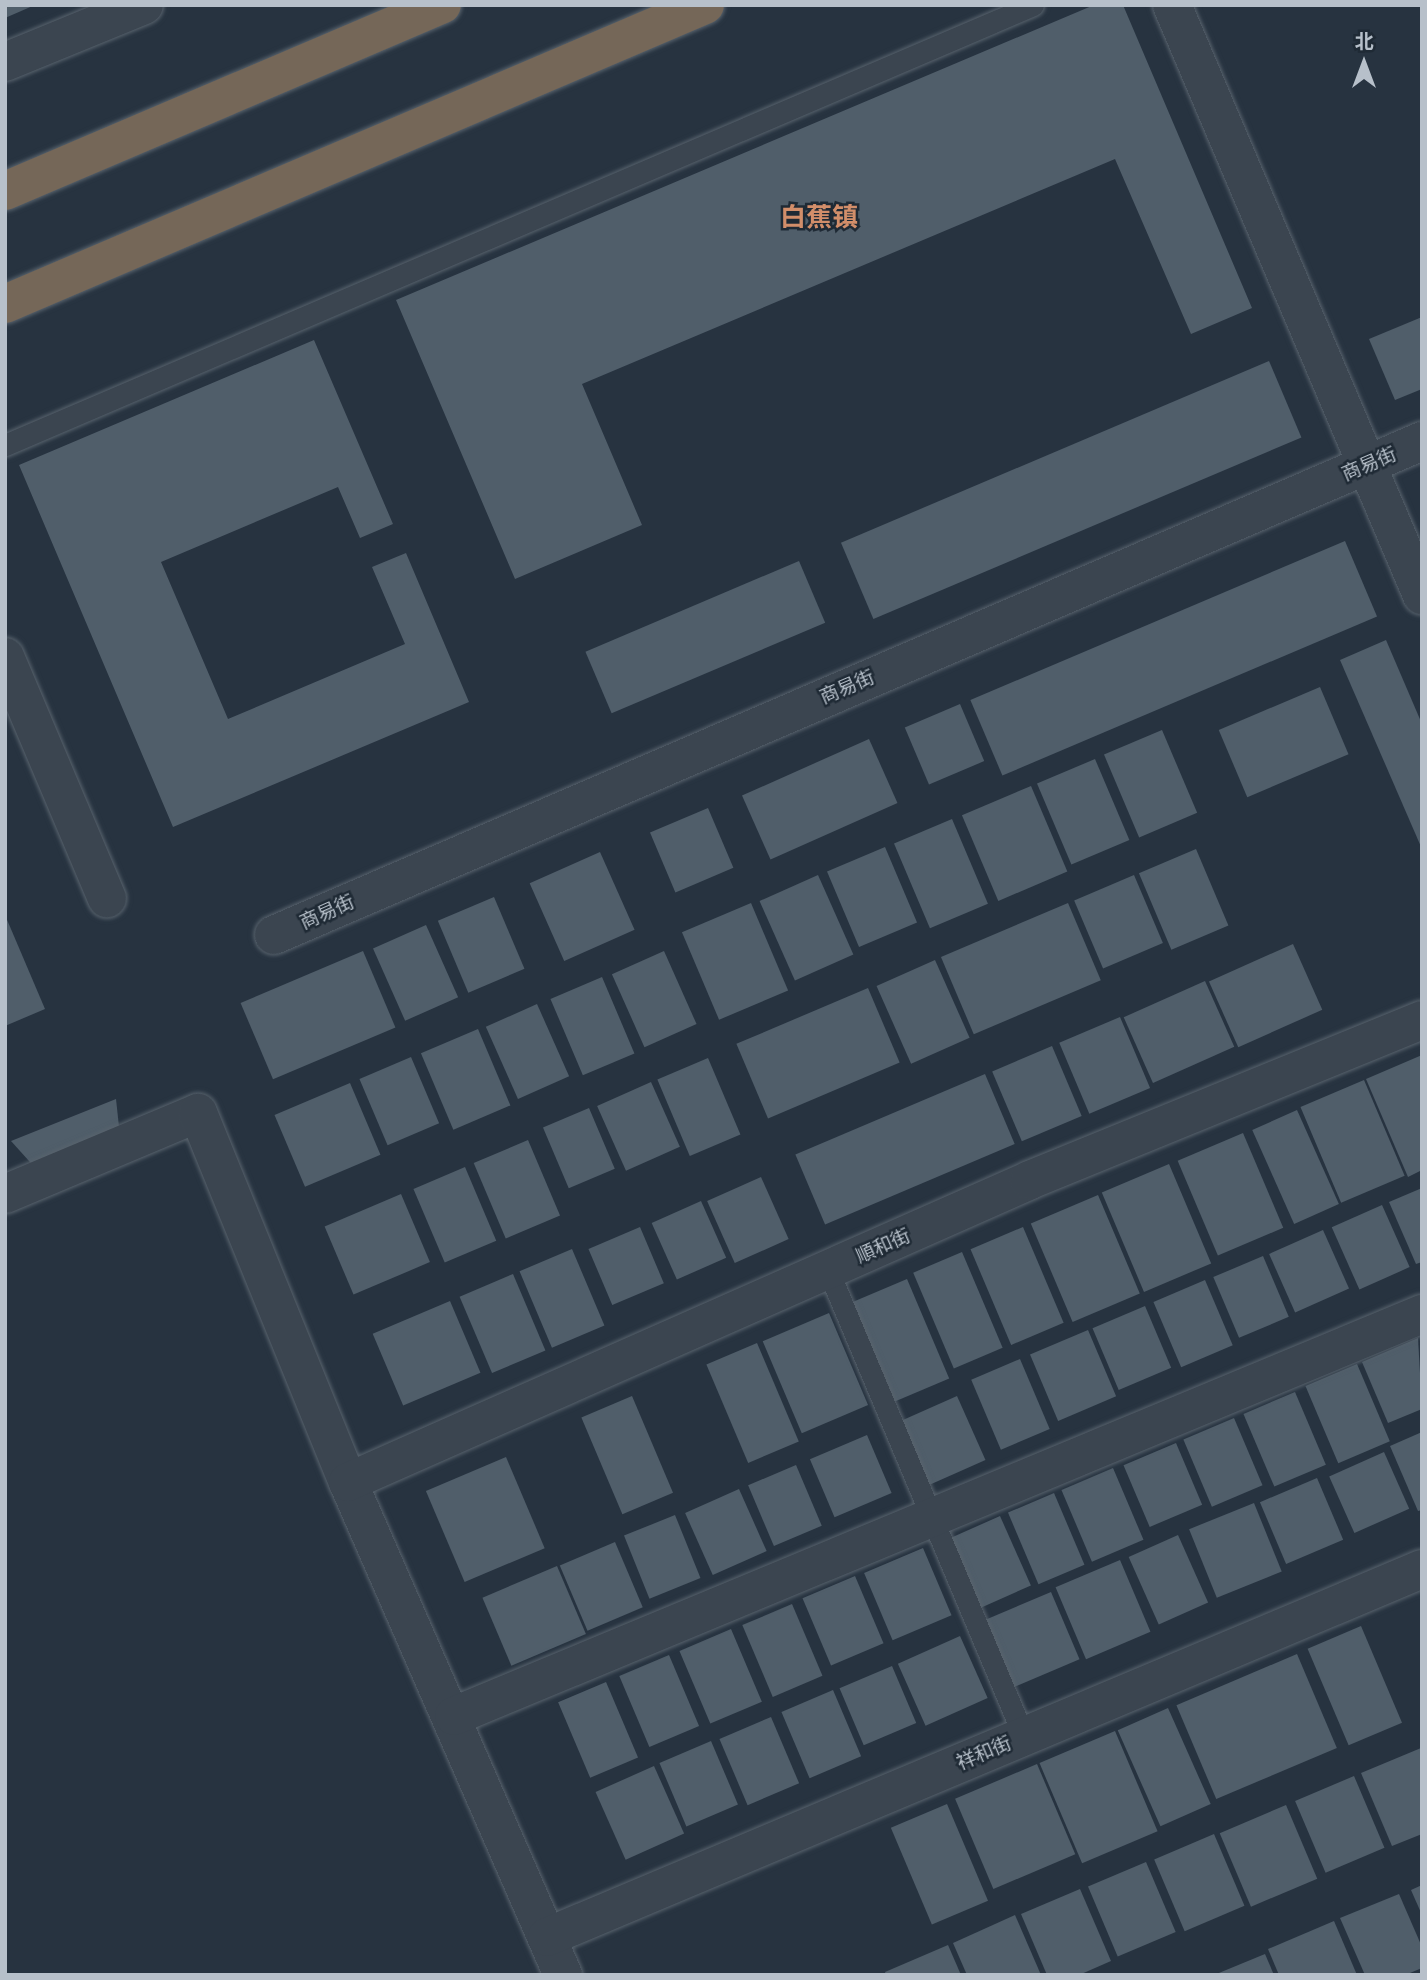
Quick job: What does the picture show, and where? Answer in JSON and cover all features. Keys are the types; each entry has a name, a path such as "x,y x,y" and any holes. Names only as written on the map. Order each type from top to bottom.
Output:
{"highway":[{"path":"5,191 442,5"},
{"path":"5,303 705,5"}],"street":[{"path":"5,62 144,5"},
{"path":"1172,5 1422,595"},
{"name":"商易街","path":"274,935 1422,441"},
{"path":"5,657 107,898"},
{"name":"順和街","path":"348,1482 1030,1180 1422,1020"},
{"path":"5,1194 198,1113 348,1482 454,1716 562,1975"},
{"path":"454,1716 1422,1314"},
{"name":"祥和街","path":"547,1937 1422,1569"}],"lane":[{"path":"5,445 1033,5"},
{"path":"828,1270 1024,1737"}],"building":[{"path":"5,5 35,5 5,18"},
{"path":"1094,5 1123,5 1252,308 1191,334 1115,159 582,384 642,525 515,579 396,300"},
{"path":"1422,317 1422,389 1395,400 1369,339"},
{"path":"314,340 393,524 360,538 338,487 161,562 228,719 405,644 372,567 406,553 469,702 173,827 19,465"},
{"path":"1269,361 1301,437 873,619 841,543"},
{"path":"1345,541 1377,616 1002,776 970,700"},
{"path":"799,561 825,623 612,713 585,652"},
{"path":"1386,640 1422,724 1422,849 1340,660"},
{"path":"1320,687 1349,754 1247,797 1219,730"},
{"path":"960,704 984,761 929,785 905,727"},
{"path":"1162,730 1197,813 1139,837 1104,755"},
{"path":"869,739 897,803 770,859 742,796"},
{"path":"1095,759 1129,840 1071,865 1037,784"},
{"path":"1031,786 1067,872 998,901 962,815"},
{"path":"708,808 733,868 675,892 650,833"},
{"path":"952,819 988,904 930,928 894,844"},
{"path":"885,847 917,922 859,947 827,872"},
{"path":"1196,849 1228,925 1171,950 1139,873"},
{"path":"600,852 635,930 564,961 530,883"},
{"path":"818,875 853,954 795,981 760,901"},
{"path":"1134,875 1163,943 1103,969 1074,900"},
{"path":"494,897 524,969 468,993 438,921"},
{"path":"751,903 788,990 719,1020 682,932"},
{"path":"1068,903 1101,980 974,1034 941,957"},
{"path":"5,915 45,1009 5,1026"},
{"path":"426,925 458,997 405,1021 373,949"},
{"path":"1293,944 1322,1010 1238,1047 1209,981"},
{"path":"363,951 395,1027 273,1079 241,1003"},
{"path":"664,951 697,1024 644,1047 612,974"},
{"path":"935,960 970,1038 911,1064 877,986"},
{"path":"602,977 634,1053 583,1075 550,999"},
{"path":"1205,981 1234,1047 1153,1083 1124,1017"},
{"path":"868,988 900,1063 768,1118 736,1044"},
{"path":"537,1004 569,1076 518,1099 486,1027"},
{"path":"1120,1017 1150,1088 1089,1114 1059,1043"},
{"path":"478,1029 510,1105 453,1130 421,1053"},
{"path":"1052,1046 1082,1116 1022,1141 992,1071"},
{"path":"1422,1055 1422,1170 1408,1177 1366,1079"},
{"path":"411,1057 439,1123 388,1145 359,1079"},
{"path":"708,1058 740,1134 690,1156 657,1079"},
{"path":"985,1074 1015,1144 825,1224 795,1154"},
{"path":"1364,1080 1405,1176 1341,1203 1300,1107"},
{"path":"651,1082 680,1147 626,1171 597,1106"},
{"path":"350,1083 380,1155 305,1187 275,1115"},
{"path":"116,1099 120,1136 38,1171 11,1141"},
{"path":"589,1108 615,1169 569,1188 543,1128"},
{"path":"1297,1110 1339,1204 1294,1224 1252,1130"},
{"path":"1243,1133 1283,1228 1218,1256 1178,1161"},
{"path":"528,1140 560,1215 506,1239 474,1163"},
{"path":"1169,1164 1211,1263 1144,1292 1102,1193"},
{"path":"465,1167 496,1241 445,1263 413,1189"},
{"path":"761,1177 789,1239 735,1263 707,1201"},
{"path":"1422,1188 1422,1262 1416,1264 1389,1202"},
{"path":"401,1194 430,1262 354,1295 325,1226"},
{"path":"1098,1195 1140,1293 1073,1322 1031,1224"},
{"path":"701,1201 726,1258 677,1280 652,1223"},
{"path":"1382,1205 1410,1267 1359,1289 1332,1227"},
{"path":"640,1227 664,1283 612,1305 588,1249"},
{"path":"1023,1227 1064,1323 1011,1345 971,1249"},
{"path":"1323,1230 1349,1288 1295,1312 1269,1254"},
{"path":"572,1249 604,1325 552,1348 520,1271"},
{"path":"962,1252 1003,1348 954,1368 913,1273"},
{"path":"1263,1256 1289,1317 1239,1338 1213,1277"},
{"path":"513,1274 545,1350 492,1373 460,1297"},
{"path":"907,1279 949,1378 895,1401 853,1302"},
{"path":"1205,1280 1233,1345 1181,1367 1153,1302"},
{"path":"450,1301 480,1373 403,1406 373,1334"},
{"path":"1145,1306 1171,1368 1119,1390 1093,1328"},
{"path":"829,1313 868,1405 802,1433 763,1341"},
{"path":"1088,1330 1116,1396 1058,1421 1030,1355"},
{"path":"1418,1338 1422,1409 1388,1423 1362,1362"},
{"path":"757,1343 799,1441 748,1463 706,1364"},
{"path":"1020,1359 1050,1429 1001,1450 971,1380"},
{"path":"1357,1364 1390,1441 1338,1463 1305,1386"},
{"path":"1295,1392 1326,1465 1274,1487 1243,1414"},
{"path":"632,1396 673,1493 622,1514 581,1417"},
{"path":"957,1396 985,1460 925,1487 897,1423"},
{"path":"1234,1418 1263,1485 1212,1507 1183,1439"},
{"path":"1422,1432 1422,1510 1418,1511 1390,1446"},
{"path":"867,1435 892,1493 835,1517 810,1459"},
{"path":"1176,1443 1202,1505 1150,1527 1124,1465"},
{"path":"1384,1452 1409,1509 1354,1533 1329,1476"},
{"path":"506,1457 545,1548 465,1582 426,1491"},
{"path":"796,1465 822,1526 774,1546 748,1485"},
{"path":"1113,1468 1143,1540 1092,1562 1061,1490"},
{"path":"1317,1478 1343,1540 1286,1564 1260,1502"},
{"path":"739,1489 767,1551 713,1575 685,1513"},
{"path":"1054,1493 1084,1565 1038,1584 1008,1513"},
{"path":"1254,1503 1282,1572 1217,1598 1189,1529"},
{"path":"675,1515 700,1578 649,1599 624,1536"},
{"path":"1000,1516 1031,1585 980,1608 949,1539"},
{"path":"1178,1535 1208,1603 1159,1625 1129,1557"},
{"path":"615,1542 643,1607 588,1631 560,1565"},
{"path":"923,1548 952,1615 893,1640 864,1573"},
{"path":"1120,1560 1150,1632 1086,1659 1056,1587"},
{"path":"557,1566 586,1634 511,1666 482,1598"},
{"path":"855,1576 884,1643 831,1665 803,1598"},
{"path":"1051,1592 1080,1659 1010,1689 982,1621"},
{"path":"792,1604 822,1676 773,1697 742,1625"},
{"path":"1361,1626 1402,1723 1349,1745 1308,1649"},
{"path":"731,1629 762,1702 710,1724 679,1651"},
{"path":"960,1636 988,1698 926,1726 898,1664"},
{"path":"1297,1654 1337,1748 1216,1799 1176,1705"},
{"path":"669,1655 699,1726 649,1747 619,1676"},
{"path":"892,1666 916,1723 864,1745 840,1688"},
{"path":"606,1682 638,1757 590,1778 558,1702"},
{"path":"833,1690 861,1756 810,1778 781,1712"},
{"path":"1168,1708 1211,1804 1160,1826 1118,1730"},
{"path":"771,1717 799,1783 748,1805 719,1739"},
{"path":"1115,1731 1158,1831 1082,1863 1040,1763"},
{"path":"711,1741 738,1805 686,1826 659,1763"},
{"path":"1421,1748 1422,1834 1392,1846 1361,1773"},
{"path":"1037,1764 1075,1854 993,1889 955,1799"},
{"path":"654,1766 684,1834 626,1860 596,1792"},
{"path":"1354,1776 1384,1848 1326,1873 1295,1801"},
{"path":"947,1804 988,1901 932,1924 891,1828"},
{"path":"1286,1805 1317,1879 1251,1907 1220,1833"},
{"path":"1214,1834 1244,1906 1185,1931 1154,1859"},
{"path":"1146,1862 1176,1932 1118,1957 1088,1887"},
{"path":"1422,1885 1422,1915 1411,1890"},
{"path":"1080,1889 1111,1961 1079,1975 1047,1975 1021,1914"},
{"path":"1399,1894 1422,1947 1422,1968 1405,1975 1365,1975 1340,1918"},
{"path":"1015,1915 1041,1975 967,1975 953,1943"},
{"path":"1334,1921 1357,1975 1279,1975 1268,1949"},
{"path":"948,1945 961,1975 886,1975 885,1972"},
{"path":"1265,1954 1274,1975 1214,1975"}],"district":[{"name":"白蕉镇","path":"819,218"}]}
